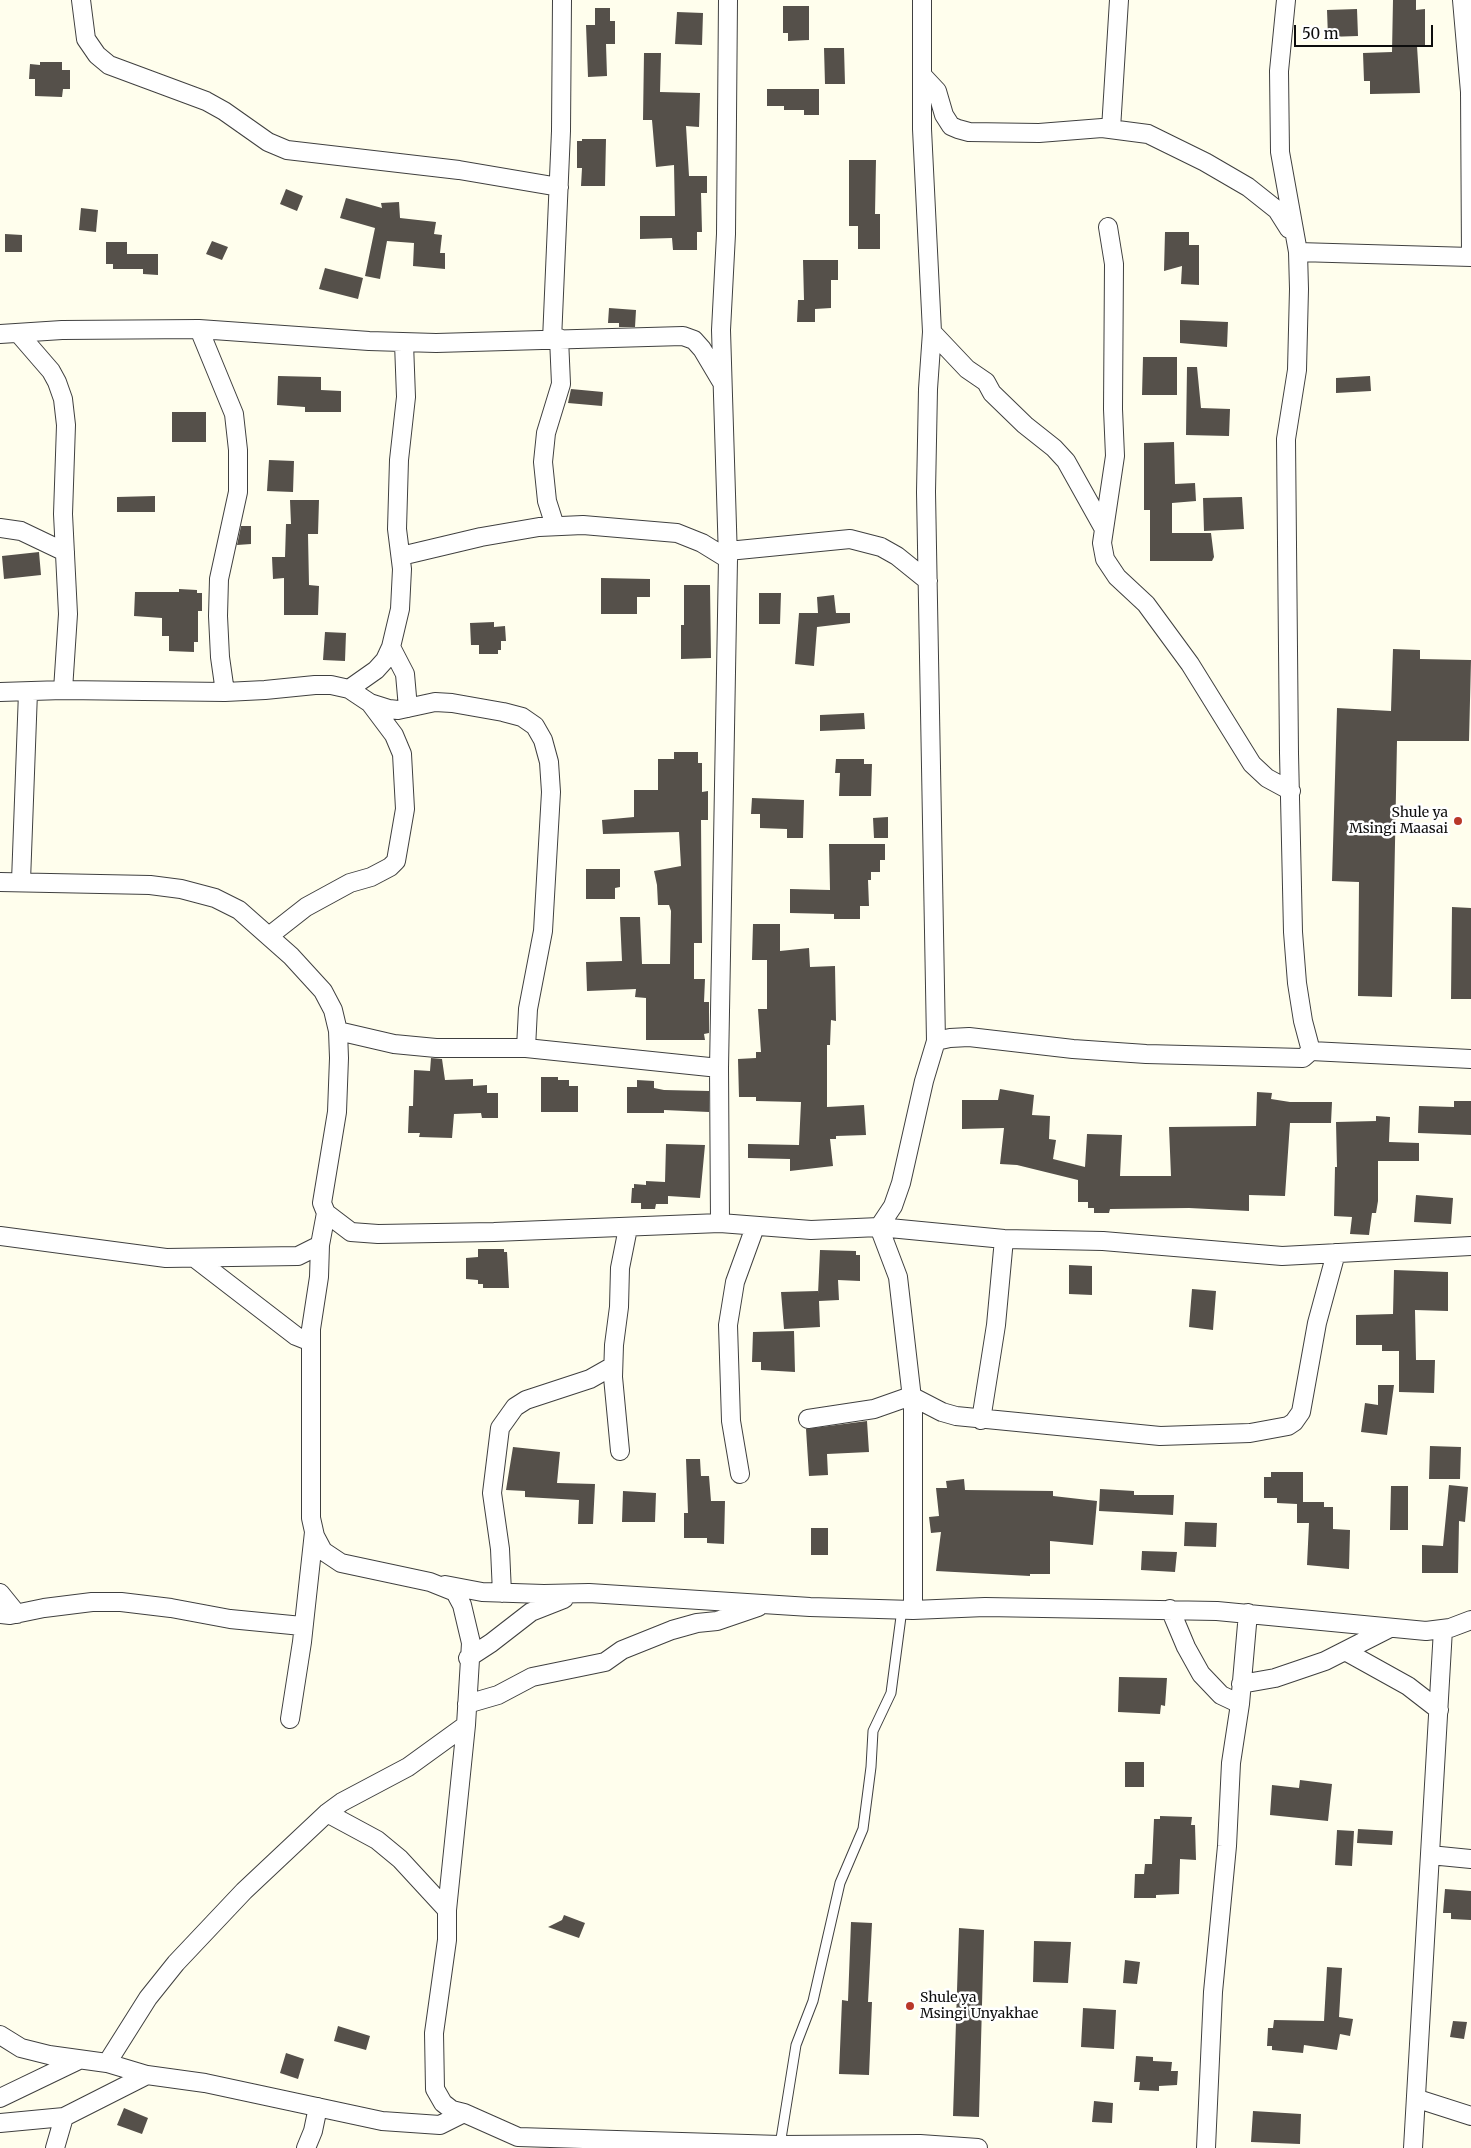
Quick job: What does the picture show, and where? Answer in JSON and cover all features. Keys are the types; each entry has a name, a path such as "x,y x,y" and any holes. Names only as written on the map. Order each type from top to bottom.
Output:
{"street":[{"path":"81,0 86,39 97,55 109,64 206,101 224,111 268,142 287,150 459,170 559,186"},
{"path":"555,526 546,494 544,462 546,432 561,384 556,339 562,0"},
{"path":"720,1223 719,1068 728,555 721,381 726,234 728,0"},
{"path":"879,1227 893,1206 901,1184 924,1081 936,1041 927,421 932,332 922,129 922,0"},
{"path":"1111,129 1119,0"},
{"path":"1286,0 1279,71 1280,152 1296,245 1297,370 1286,439 1294,932 1297,983 1303,1021 1311,1051"},
{"path":"1296,245 1471,257 1470,92 1462,0"},
{"path":"922,75 937,91 944,115 950,126 958,130 969,132 1039,133 1111,129 1154,136 1229,175 1277,210 1296,245"},
{"path":"1108,227 1114,264 1113,409 1115,456 1102,543 1105,559 1117,578 1146,604 1190,664 1252,764 1267,778 1291,791"},
{"path":"0,334 62,330 199,329 404,343 683,336 694,340 702,349 721,381"},
{"path":"199,329 234,414 238,450 238,492 220,579 218,616 220,656 225,692"},
{"path":"932,332 967,369 986,382 992,393 1025,425 1054,448 1066,461 1104,529"},
{"path":"19,334 51,371 63,399 67,447 63,484 68,614 63,690"},
{"path":"349,690 376,670 385,660 391,647 400,610 402,569 397,528 399,460 406,397 404,343"},
{"path":"400,556 481,537 555,526 616,526 677,533 728,555 850,538 881,547 897,556 928,581"},
{"path":"0,528 21,531 65,552"},
{"path":"391,647 405,674 408,708"},
{"path":"0,692 63,690 225,692 265,690 315,684 349,690 370,703 389,709 408,708 436,702 452,702 522,717 535,726 543,740 550,772 549,843 543,931 528,1009 526,1048"},
{"path":"21,881 28,692"},
{"path":"269,936 306,907 350,883 371,877 390,867 396,861 405,809 402,754 394,735 370,703"},
{"path":"0,882 150,885 181,889 216,898 239,910 291,956 323,991 333,1010 338,1031 337,1112 322,1203 326,1213 351,1232 378,1234 628,1228 720,1223 811,1230 879,1227 1004,1240 1103,1242 1282,1256 1336,1254 1393,1248 1471,1246"},
{"path":"338,1031 394,1044 436,1048 526,1048 719,1068"},
{"path":"936,1041 969,1037 1073,1049 1146,1054 1303,1058 1311,1051 1471,1059"},
{"path":"326,1213 320,1245 311,1342 311,1518 314,1532 323,1551 341,1563 482,1592 584,1593 908,1610 985,1607 1170,1609 1248,1613 1388,1629 1426,1631 1443,1629 1471,1620"},
{"path":"740,1474 731,1421 728,1325 735,1282 755,1227"},
{"path":"879,1227 898,1277 911,1396 908,1610"},
{"path":"620,1451 614,1366 620,1268 628,1228"},
{"path":"0,1236 166,1258 196,1259 298,1256 320,1245"},
{"path":"980,1420 1000,1290 1004,1240"},
{"path":"808,1419 867,1410 911,1396 942,1412 980,1420 1160,1436 1250,1433 1288,1426 1294,1422 1301,1412 1317,1323 1336,1254"},
{"path":"196,1259 296,1336 311,1342"},
{"path":"502,1593 500,1549 492,1493 500,1428 515,1407 526,1400 590,1379 614,1366"},
{"path":"290,1719 314,1532"},
{"path":"430,1582 455,1592 462,1605 471,1643 468,1658 466,1725 447,1910 447,1940 434,2033 435,2089 443,2103 452,2110 464,2113 518,2143 750,2146 920,2144 978,2148"},
{"path":"0,1593 9,1614 92,1602 121,1602 170,1608 230,1619 268,1621 302,1626"},
{"path":"468,1658 531,1612 552,1602 584,1593"},
{"path":"466,1704 498,1695 532,1678 605,1662 622,1650 672,1630 696,1623 716,1621 766,1604"},
{"path":"1170,1609 1186,1648 1201,1674 1221,1695 1240,1704"},
{"path":"1206,2148 1213,1992 1227,1846 1231,1763 1240,1704 1248,1613"},
{"path":"1241,1684 1275,1678 1325,1661 1388,1629"},
{"path":"1414,2148 1414,2115 1418,2098 1443,1629"},
{"path":"1345,1651 1408,1686 1439,1710"},
{"path":"107,2063 148,1998 176,1963 244,1892 327,1813 342,1802 408,1767 466,1725"},
{"path":"327,1813 377,1840 400,1859 447,1910"},
{"path":"1430,1855 1471,1859"},
{"path":"0,2035 21,2048 79,2060 107,2063 147,2075 205,2083 382,2121 440,2125 464,2113"},
{"path":"0,2098 79,2060"},
{"path":"0,2123 64,2117 147,2075"},
{"path":"1418,2098 1471,2116"},
{"path":"306,2148 313,2131 318,2107"},
{"path":"55,2148 64,2117"}],"lane":[{"path":"789,2146 796,2045 813,2001 840,1883 862,1829 871,1767 872,1732 891,1692 908,1610"}],"building":[{"path":"1393,0 1416,0 1416,10 1425,9 1425,46 1417,46 1420,93 1370,94 1370,81 1364,81 1363,53 1392,52"},
{"path":"783,6 809,6 809,40 788,41 788,33 783,33"},
{"path":"595,8 610,8 610,21 615,21 615,44 606,44 607,76 588,77 586,25 595,25"},
{"path":"1357,9 1358,36 1328,37 1327,10"},
{"path":"677,12 703,13 702,45 675,44"},
{"path":"824,48 844,48 845,84 825,84"},
{"path":"644,53 661,53 660,92 700,93 699,127 686,126 689,176 707,176 707,193 701,193 702,232 697,232 697,250 673,250 672,238 640,239 640,216 675,216 674,165 656,167 652,120 643,120"},
{"path":"40,62 62,62 62,70 70,70 70,89 63,89 62,97 35,96 35,79 29,79 30,64 40,65"},
{"path":"767,89 819,89 819,115 804,115 804,110 784,110 784,106 767,106"},
{"path":"582,139 606,139 605,186 581,186 582,168 577,168 577,141 582,141"},
{"path":"849,160 876,160 875,214 880,214 880,249 858,249 858,226 849,226"},
{"path":"286,189 303,196 297,211 280,204"},
{"path":"346,198 382,208 381,203 399,202 400,218 436,222 434,234 442,235 440,253 445,253 445,269 413,266 414,243 387,241 380,279 365,276 375,228 340,218"},
{"path":"81,208 98,210 96,232 79,230"},
{"path":"1165,232 1189,232 1189,245 1199,245 1199,285 1181,284 1182,266 1164,271"},
{"path":"5,234 22,235 22,252 5,252"},
{"path":"212,241 228,247 222,260 206,254"},
{"path":"106,242 127,242 127,254 158,254 158,275 143,274 143,269 113,269 113,264 106,264"},
{"path":"803,260 838,260 838,280 831,280 831,308 815,309 815,322 797,322 798,300 804,300"},
{"path":"325,268 363,278 358,299 319,289"},
{"path":"609,308 636,310 635,327 619,327 619,323 608,323"},
{"path":"1180,320 1228,322 1227,347 1180,343"},
{"path":"1143,357 1177,357 1177,395 1142,395"},
{"path":"1187,367 1197,367 1201,408 1230,409 1229,436 1186,435"},
{"path":"278,376 321,377 321,390 341,391 341,412 305,412 305,407 277,405"},
{"path":"1370,376 1371,391 1336,393 1336,378"},
{"path":"571,389 603,392 602,406 568,403"},
{"path":"172,412 206,412 206,442 172,442"},
{"path":"1174,442 1175,484 1195,483 1196,501 1172,503 1172,533 1211,533 1214,557 1212,561 1150,561 1150,510 1144,510 1144,443"},
{"path":"269,460 294,461 293,492 267,491"},
{"path":"155,496 155,512 117,512 117,497"},
{"path":"1242,497 1244,529 1204,531 1203,498"},
{"path":"290,500 319,500 318,534 308,534 309,585 319,586 318,615 284,615 284,578 273,579 272,557 285,557 286,524 291,524"},
{"path":"241,526 251,526 251,544 237,545"},
{"path":"39,552 41,575 4,579 2,556"},
{"path":"601,578 650,579 650,597 637,597 637,614 601,614"},
{"path":"684,585 710,585 711,658 681,659 681,625 684,625"},
{"path":"179,589 197,590 197,593 202,593 202,611 198,611 198,642 194,642 194,652 169,651 169,636 162,636 162,618 134,616 135,592 179,592"},
{"path":"759,593 781,593 780,624 759,624"},
{"path":"834,595 836,613 850,613 850,623 817,627 814,666 795,664 799,613 818,613 817,597"},
{"path":"494,622 494,627 505,626 506,641 501,641 501,650 498,650 498,654 479,654 479,645 471,645 470,623"},
{"path":"325,632 346,633 345,661 323,660"},
{"path":"1393,649 1420,650 1420,659 1471,660 1469,741 1397,741 1392,997 1358,996 1359,882 1332,881 1337,708 1391,711"},
{"path":"864,713 865,729 820,731 820,715"},
{"path":"674,752 698,752 698,763 702,763 702,792 708,791 708,820 701,820 702,943 694,943 694,979 705,979 704,1002 709,1002 709,1033 704,1034 705,1040 646,1040 646,998 635,997 636,989 587,991 586,962 622,961 620,917 640,917 642,964 670,964 671,911 669,905 658,905 654,871 681,866 679,832 603,834 602,820 634,817 634,790 658,790 658,759 674,759"},
{"path":"836,759 864,759 864,764 872,764 871,796 839,796 840,773 835,773"},
{"path":"752,798 804,800 803,838 787,838 787,829 760,828 760,814 751,814"},
{"path":"888,817 888,838 874,838 873,818"},
{"path":"829,844 885,844 885,860 880,860 880,872 871,872 871,880 868,880 869,906 860,906 860,919 834,919 834,914 790,913 790,889 830,890"},
{"path":"586,869 620,869 620,887 615,888 615,899 586,899"},
{"path":"1452,907 1471,908 1471,999 1451,999"},
{"path":"753,924 780,924 780,951 809,948 810,967 835,966 836,1021 831,1020 830,1045 827,1045 827,1107 864,1105 866,1135 836,1136 836,1139 830,1139 833,1166 790,1171 790,1159 748,1158 748,1144 799,1145 801,1102 756,1101 756,1097 739,1097 738,1059 756,1058 756,1052 761,1052 758,1009 767,1009 767,960 752,960"},
{"path":"431,1058 442,1059 445,1080 473,1079 473,1086 487,1085 487,1093 498,1093 498,1118 482,1118 481,1113 454,1114 452,1138 419,1137 420,1133 408,1133 409,1106 413,1106 414,1070 430,1071"},
{"path":"541,1077 558,1077 558,1080 569,1080 569,1086 578,1086 578,1112 541,1112"},
{"path":"637,1080 654,1081 654,1088 664,1090 709,1091 709,1112 664,1110 664,1113 627,1113 627,1087 637,1087"},
{"path":"1000,1089 1034,1095 1032,1115 1050,1116 1049,1139 1056,1140 1053,1159 1085,1167 1087,1134 1122,1135 1120,1176 1171,1176 1169,1127 1256,1126 1257,1092 1272,1093 1271,1099 1290,1102 1332,1102 1331,1123 1290,1123 1285,1196 1249,1195 1249,1211 1189,1208 1110,1209 1109,1213 1094,1213 1094,1208 1088,1208 1088,1202 1078,1202 1078,1180 1017,1165 1000,1164 1004,1128 962,1129 962,1100 998,1100"},
{"path":"1454,1101 1471,1101 1471,1135 1418,1133 1419,1106 1454,1107"},
{"path":"1376,1116 1390,1117 1389,1142 1419,1143 1419,1161 1378,1161 1378,1201 1376,1213 1372,1213 1369,1235 1350,1234 1352,1217 1334,1216 1335,1167 1337,1167 1336,1122 1376,1121"},
{"path":"666,1144 705,1145 700,1198 668,1196 668,1204 656,1204 655,1209 641,1209 641,1203 631,1203 632,1188 634,1188 634,1184 646,1185 646,1181 665,1182"},
{"path":"1416,1195 1453,1198 1451,1224 1414,1222"},
{"path":"478,1249 504,1249 504,1252 507,1252 509,1288 483,1288 483,1284 478,1284 478,1280 466,1279 466,1258 478,1257"},
{"path":"820,1250 856,1251 856,1255 860,1255 860,1281 838,1280 839,1300 819,1301 820,1327 784,1329 781,1292 818,1291 818,1294"},
{"path":"1069,1265 1092,1266 1092,1295 1069,1294"},
{"path":"1394,1270 1448,1272 1448,1311 1415,1310 1416,1360 1435,1360 1434,1393 1399,1392 1399,1351 1382,1351 1382,1345 1356,1345 1356,1315 1393,1314"},
{"path":"1192,1289 1216,1291 1213,1330 1189,1327"},
{"path":"794,1331 795,1372 761,1370 761,1362 752,1362 753,1332"},
{"path":"1378,1385 1394,1385 1387,1435 1361,1432 1365,1403 1378,1405"},
{"path":"867,1421 869,1452 827,1454 828,1475 809,1476 806,1429"},
{"path":"1430,1446 1461,1447 1460,1479 1429,1479"},
{"path":"513,1447 560,1452 557,1483 595,1484 593,1524 578,1524 579,1500 525,1497 525,1491 506,1490"},
{"path":"686,1459 700,1459 701,1476 709,1476 711,1501 725,1501 724,1544 707,1543 707,1538 684,1538 684,1513 688,1513"},
{"path":"1271,1472 1303,1472 1303,1502 1324,1502 1324,1507 1333,1507 1333,1529 1350,1530 1349,1569 1307,1565 1309,1523 1297,1523 1297,1504 1277,1503 1277,1498 1264,1498 1264,1477 1271,1477"},
{"path":"964,1479 965,1490 1053,1491 1053,1496 1097,1501 1093,1545 1050,1541 1050,1574 1030,1574 1030,1576 936,1571 941,1532 931,1533 929,1517 939,1516 936,1488 947,1488 946,1481"},
{"path":"1449,1485 1468,1487 1465,1522 1459,1521 1458,1573 1422,1573 1422,1545 1443,1546"},
{"path":"1391,1486 1408,1486 1408,1530 1390,1530"},
{"path":"1100,1489 1134,1491 1134,1495 1174,1495 1173,1515 1099,1511"},
{"path":"623,1491 656,1493 655,1522 622,1522"},
{"path":"1185,1522 1217,1523 1216,1547 1184,1546"},
{"path":"811,1528 828,1528 828,1555 811,1555"},
{"path":"1142,1551 1177,1552 1175,1572 1141,1570"},
{"path":"1119,1677 1167,1678 1165,1706 1161,1705 1160,1714 1118,1712"},
{"path":"1125,1762 1144,1762 1144,1787 1125,1787"},
{"path":"1300,1780 1332,1784 1328,1821 1270,1815 1272,1785 1299,1788"},
{"path":"1160,1816 1192,1817 1191,1825 1195,1825 1196,1860 1180,1859 1179,1894 1156,1895 1156,1898 1134,1898 1135,1874 1144,1874 1145,1864 1152,1864 1154,1819 1160,1819"},
{"path":"1358,1829 1393,1831 1392,1845 1357,1843"},
{"path":"1337,1830 1354,1831 1352,1866 1335,1865"},
{"path":"1445,1889 1471,1891 1471,1920 1451,1919 1451,1913 1443,1913"},
{"path":"564,1915 585,1923 579,1938 548,1927 562,1920"},
{"path":"851,1922 872,1923 868,2002 872,2002 869,2075 839,2074 842,2000 848,2001"},
{"path":"959,1928 984,1930 979,2117 953,2116"},
{"path":"1034,1941 1071,1942 1068,1983 1033,1982"},
{"path":"1125,1960 1140,1962 1137,1984 1123,1983"},
{"path":"1327,1967 1342,1968 1339,2017 1353,2019 1350,2036 1340,2034 1337,2050 1304,2045 1303,2053 1272,2050 1272,2046 1267,2046 1268,2028 1273,2028 1274,2020 1324,2021"},
{"path":"1083,2008 1116,2010 1114,2049 1081,2047"},
{"path":"1453,2021 1467,2022 1464,2039 1450,2037"},
{"path":"338,2026 370,2036 366,2050 334,2041"},
{"path":"286,2053 304,2059 298,2079 280,2073"},
{"path":"1136,2056 1153,2057 1153,2061 1172,2062 1171,2071 1178,2071 1177,2085 1159,2086 1159,2091 1139,2090 1140,2082 1134,2082"},
{"path":"1094,2101 1113,2103 1112,2123 1092,2122"},
{"path":"124,2108 148,2118 142,2134 117,2125"},
{"path":"1253,2111 1301,2114 1300,2144 1251,2142"}],"place":[{"name":"Shule ya Msingi Maasai","path":"1458,821"},
{"name":"Shule ya Msingi Unyakhae","path":"910,2006"}]}
